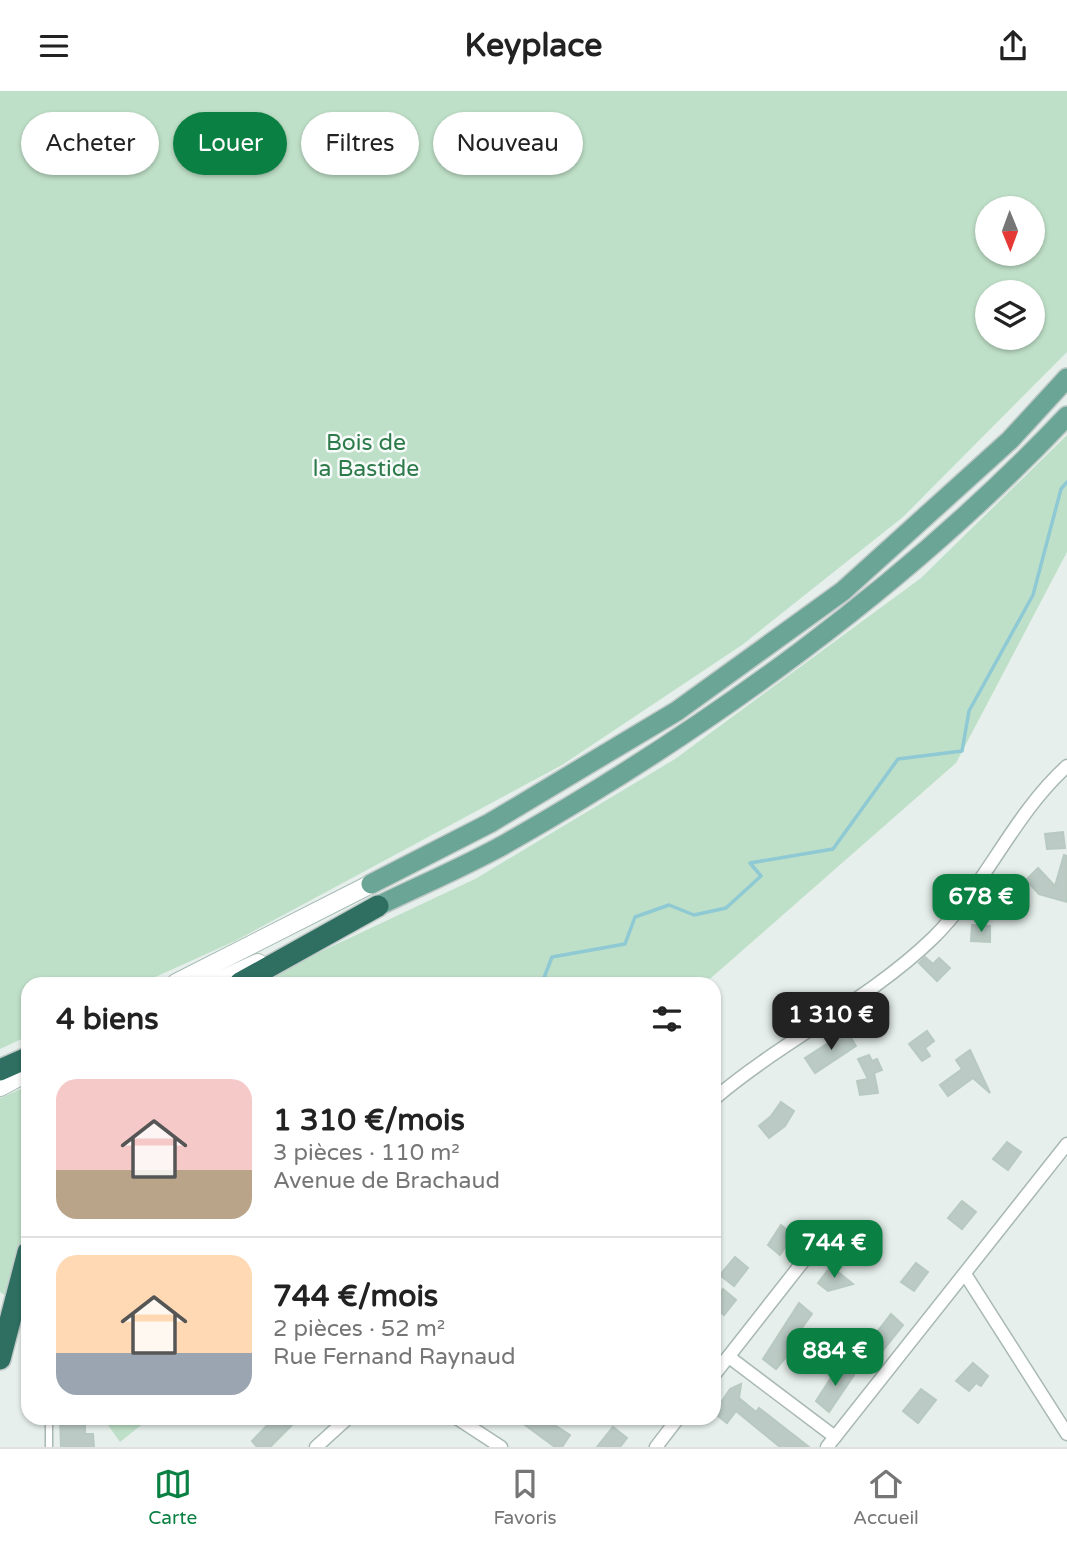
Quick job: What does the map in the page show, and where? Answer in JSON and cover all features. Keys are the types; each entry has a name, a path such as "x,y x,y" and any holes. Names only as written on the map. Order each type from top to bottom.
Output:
{"highway":[{"path":"251,977 378,906"},
{"path":"0,1072 21,1061"},
{"path":"0,1359 21,1275"}],"main road":[{"path":"371,884 490,823 677,711 843,591 1010,440 1067,378"},
{"path":"378,906 506,843 691,730 857,608 1027,458 1067,415"}],"street":[{"path":"721,1092 747,1070 902,967 935,936 1018,822 1050,782 1067,766"},
{"path":"188,977 371,884"},
{"path":"227,977 378,906"},
{"path":"0,1087 21,1076"},
{"path":"729,1357 832,1442 1067,1144"},
{"path":"721,1367 811,1250"},
{"path":"965,1274 1067,1434"},
{"path":"316,1447 340,1425"},
{"path":"467,1425 501,1447"},
{"path":"656,1447 673,1425"}],"lane":[{"path":"49,1425 49,1447"}],"green space":[{"name":"Bois de la Bastide","path":"0,91 1067,91 1067,352 903,517 742,645 562,765 235,941 155,977 21,977 21,1039 0,1049"},
{"path":"1067,435 1067,552 956,763 712,977 267,977 475,879 675,759 921,578"},
{"path":"21,1089 21,1306 0,1292 0,1098"},
{"path":"108,1425 141,1425 120,1442"}],"building":[{"path":"1063,832 1065,848 1047,849 1045,834"},
{"path":"1064,855 1067,856 1067,902 1039,894 1026,880 1038,868 1055,886"},
{"path":"972,925 990,926 990,942 971,941"},
{"path":"925,957 933,964 939,958 950,968 937,981 919,963"},
{"path":"847,1031 856,1046 815,1073 805,1058"},
{"path":"927,1031 934,1041 925,1048 930,1056 922,1061 909,1044"},
{"path":"970,1050 990,1093 973,1078 948,1096 940,1085 962,1069 956,1060"},
{"path":"869,1055 872,1061 877,1059 882,1070 874,1073 878,1093 860,1095 857,1081 868,1079 858,1059"},
{"path":"781,1102 794,1111 785,1126 769,1138 759,1126"},
{"path":"1007,1142 1021,1152 1008,1170 993,1159"},
{"path":"962,1201 976,1212 962,1229 948,1218"},
{"path":"781,1225 793,1235 780,1255 768,1245"},
{"path":"735,1257 748,1268 734,1286 721,1274"},
{"path":"916,1263 928,1272 914,1291 901,1282"},
{"path":"831,1266 853,1284 828,1291 818,1283"},
{"path":"723,1289 736,1300 724,1315 721,1313"},
{"path":"799,1303 812,1314 788,1347 792,1350 776,1369 763,1359"},
{"path":"891,1314 903,1325 869,1368 857,1358"},
{"path":"973,1363 988,1376 981,1386 976,1383 969,1391 956,1381"},
{"path":"840,1364 854,1375 829,1412 816,1401"},
{"path":"741,1384 739,1398 756,1412 759,1408 809,1447 780,1447 736,1411 727,1423 721,1418 721,1402 730,1389"},
{"path":"921,1389 936,1400 918,1423 903,1411"},
{"path":"60,1425 85,1425 85,1434 93,1434 94,1447 61,1447"},
{"path":"267,1425 292,1425 270,1447 257,1447 252,1441"},
{"path":"525,1425 554,1425 570,1435 562,1447 555,1447"},
{"path":"613,1427 627,1438 620,1447 597,1447"}],"waterway":[{"path":"544,977 552,957 625,944 635,917 669,905 694,915 726,908 761,876 750,863 833,849 898,759 962,751 969,711 1033,595 1061,489 1067,482"}]}
